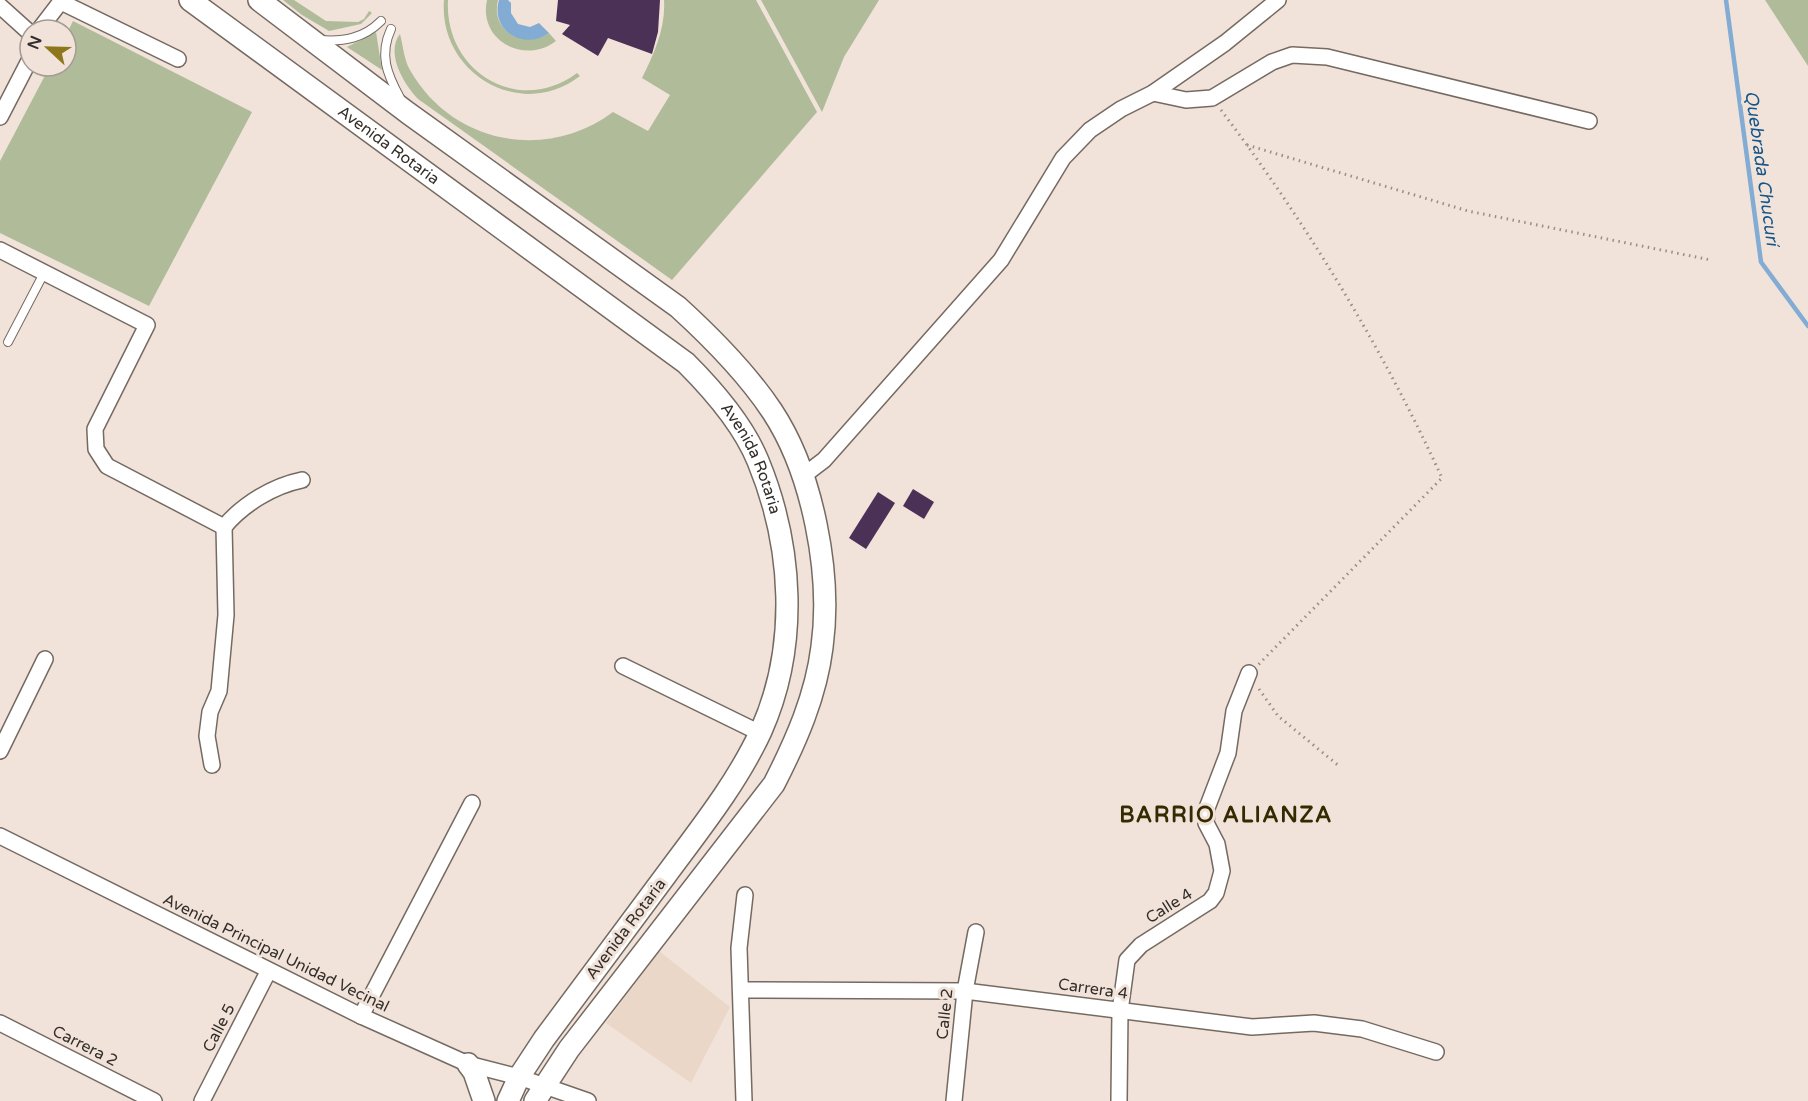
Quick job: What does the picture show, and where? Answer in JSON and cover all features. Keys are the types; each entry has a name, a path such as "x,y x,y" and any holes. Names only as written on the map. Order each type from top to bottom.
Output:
{"main road":[{"name":"Avenida Rotaria","path":"190,0 686,363 712,390 757,459 779,529 788,599 783,652 760,733 712,814 544,1039 519,1077 508,1101"},
{"name":"Avenida Rotaria","path":"259,0 408,113 678,307 705,332 730,357 772,411 803,476 815,521 821,568 822,647 815,681 794,745 774,784 539,1094"},
{"path":"468,1064 484,1101"}],"street":[{"path":"803,476 824,460 1001,260 1063,158 1090,130 1121,108 1153,93 1225,44 1278,0"},
{"path":"49,18 62,1 178,59"},
{"path":"0,6 18,22"},
{"path":"1153,93 1186,100 1212,98 1272,62 1292,55 1327,57 1589,121"},
{"path":"0,117 20,78"},
{"path":"0,250 147,325 95,429 96,449 108,466 224,527"},
{"path":"212,765 207,736 210,712 219,691 226,615 224,527 234,514 268,492 302,480"},
{"path":"0,751 45,659"},
{"path":"623,666 760,733"},
{"name":"Calle 4","path":"1119,1101 1120,1011 1127,960 1141,945 1210,901 1216,893 1222,871 1217,844 1206,823 1207,808 1228,753 1234,711 1249,674"},
{"path":"361,1016 472,803"},
{"name":"Avenida Principal Unidad Vecinal","path":"0,836 268,972 361,1016 468,1064 519,1077 539,1094 588,1101"},
{"path":"743,900 741,990 744,1101"},
{"name":"Calle 2","path":"954,1101 965,991 976,932"},
{"name":"Calle 5","path":"202,1101 268,972"},
{"name":"Carrera 4","path":"741,990 965,991 1252,1027 1314,1023 1362,1029 1436,1052"},
{"name":"Carrera 2","path":"0,1023 154,1101"}],"lane":[{"path":"312,39 335,41 358,37 370,31 381,21"},
{"path":"391,28 385,42 387,74 408,113"},
{"path":"8,342 44,273"}],"path":[{"path":"1212,98 1292,210 1404,396 1442,478 1249,674 1278,716 1339,766"},
{"path":"1247,145 1468,211 1710,260"}],"shaded area":[{"path":"659,951 730,1007 691,1083 606,1023"}],"green space":[{"path":"283,0 294,0 326,21 358,22 364,19 369,11 372,13 361,24 329,31 302,15"},
{"path":"444,0 448,0 450,25 458,48 472,66 489,80 509,88 531,90 554,85 577,73 580,76 557,89 533,94 509,91 488,83 469,68 454,49 446,26"},
{"path":"487,0 498,0 499,21 511,34 529,39 549,33 556,41 544,48 531,50 506,45 490,27 486,15"},
{"path":"664,0 756,0 817,112 672,280 418,99 402,77 395,59 396,42 400,34 408,66 428,95 450,115 475,129 502,138 530,140 559,137 587,128 613,112 648,131 670,95 642,78 661,30"},
{"path":"761,0 879,0 844,57 822,112"},
{"path":"1765,0 1808,0 1808,66"},
{"path":"78,24 252,112 149,306 0,233 0,161 44,78 78,78"},
{"path":"376,32 382,70 347,47"}],"water":[{"path":"499,0 508,0 511,3 511,13 518,24 530,27 539,23 549,33 529,40 511,35 500,21"}],"building":[{"path":"558,0 660,0 658,32 652,54 608,38 598,56 562,34 570,25 556,21"},
{"path":"913,489 934,502 924,519 903,506"},
{"path":"878,492 895,503 866,549 849,538"}],"waterway":[{"name":"Quebrada Chucurí","path":"1726,0 1761,262 1808,326"}],"district":[{"name":"BARRIO ALIANZA","path":"1226,815"}]}
